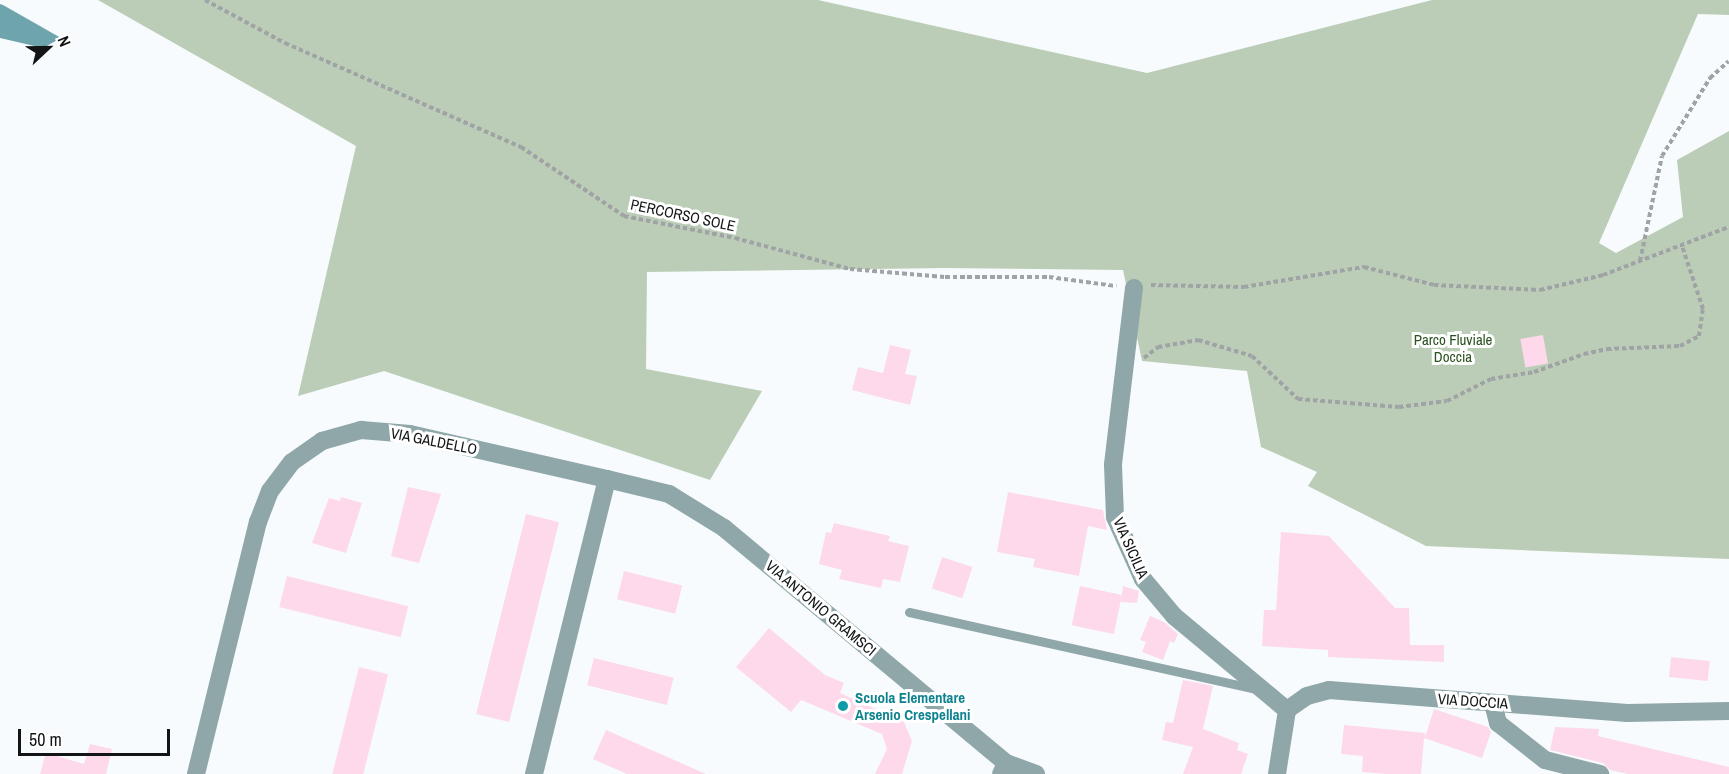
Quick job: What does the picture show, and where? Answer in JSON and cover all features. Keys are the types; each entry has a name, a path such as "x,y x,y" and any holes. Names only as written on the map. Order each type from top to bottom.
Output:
{"street":[{"name":"VIA SICILIA","path":"1134,288 1113,465 1115,517 1138,569 1174,616 1287,710"},
{"name":"VIA GALDELLO","path":"196,774 258,522 270,491 292,462 322,441 361,430 410,434 607,479"},
{"name":"VIA ANTONIO GRAMSCI","path":"607,479 669,494 724,528 1004,768 1036,774"},
{"path":"534,774 607,479"},
{"name":"VIA DOCCIA","path":"1287,710 1307,696 1329,690 1627,713 1729,711"},
{"path":"1493,703 1498,723 1545,760 1600,774"},
{"path":"1277,774 1287,710"}],"lane":[{"path":"909,612 1265,691"}],"path":[{"name":"PERCORSO SOLE","path":"205,0 285,43 521,147 624,216 735,238 850,269 945,277 1049,277 1134,288 1156,284 1244,287 1364,267 1434,285 1540,290 1603,275 1729,227"},
{"path":"1640,261 1662,156 1710,78 1729,61"},
{"path":"1123,376 1158,347 1198,340 1252,356 1298,399 1399,407 1446,401 1491,379 1534,372 1607,349 1680,346 1699,336 1703,309 1682,246"}],"green space":[{"name":"Parco Fluviale Doccia","path":"98,0 818,0 1147,73 1432,0 1729,0 1729,15 1698,14 1599,243 1616,253 1683,217 1677,160 1729,131 1729,559 1426,546 1308,486 1317,472 1261,447 1247,371 1142,361 1123,270 944,268 647,272 646,369 762,391 710,480 384,371 298,396 356,146"}],"water":[{"path":"0,4 61,38 43,48 0,38"}],"building":[{"path":"1543,335 1548,364 1525,368 1520,339"},
{"path":"890,345 911,350 905,374 917,376 910,405 852,390 858,367 883,373"},
{"path":"408,487 441,494 419,563 391,556"},
{"path":"1008,492 1103,510 1107,530 1088,526 1079,576 1033,567 1035,559 997,552"},
{"path":"341,497 362,503 346,553 312,543 329,498 340,501"},
{"path":"526,514 559,522 509,722 476,714"},
{"path":"834,523 890,536 888,541 909,546 900,582 883,579 881,588 839,579 842,570 819,564 826,532 831,533"},
{"path":"1281,532 1329,536 1395,608 1409,608 1410,645 1444,645 1444,662 1328,657 1328,650 1262,646 1264,610 1276,610"},
{"path":"942,557 972,567 962,598 932,588"},
{"path":"624,571 682,586 675,614 617,599"},
{"path":"287,576 408,606 401,637 279,607"},
{"path":"1080,586 1122,595 1114,634 1072,625"},
{"path":"1123,586 1139,591 1137,603 1121,602"},
{"path":"1150,616 1164,622 1178,634 1174,643 1170,641 1163,660 1142,652 1146,642 1140,640"},
{"name":"Scuola Elementare Arsenio Crespellani","path":"769,628 825,675 844,683 840,693 904,722 912,741 902,774 875,774 887,749 882,734 801,700 791,712 736,667"},
{"path":"1671,657 1710,661 1708,681 1669,677"},
{"path":"594,658 674,678 667,705 587,685"},
{"path":"359,667 388,674 363,774 332,774"},
{"path":"1183,680 1213,686 1203,729 1239,743 1237,750 1248,754 1241,774 1183,774 1193,747 1162,740 1166,722 1173,723"},
{"path":"1434,709 1488,727 1491,732 1482,758 1424,738 1421,774 1386,774 1362,772 1363,756 1341,754 1344,725 1425,733 1425,737"},
{"path":"1555,727 1599,729 1598,736 1729,767 1729,774 1628,774 1610,770 1603,763 1550,750"},
{"path":"606,730 706,774 627,774 593,759"},
{"path":"90,744 112,749 106,774 40,774 46,753 84,764"}],"place":[{"name":"Scuola Elementare Arsenio Crespellani","path":"843,706"}]}
